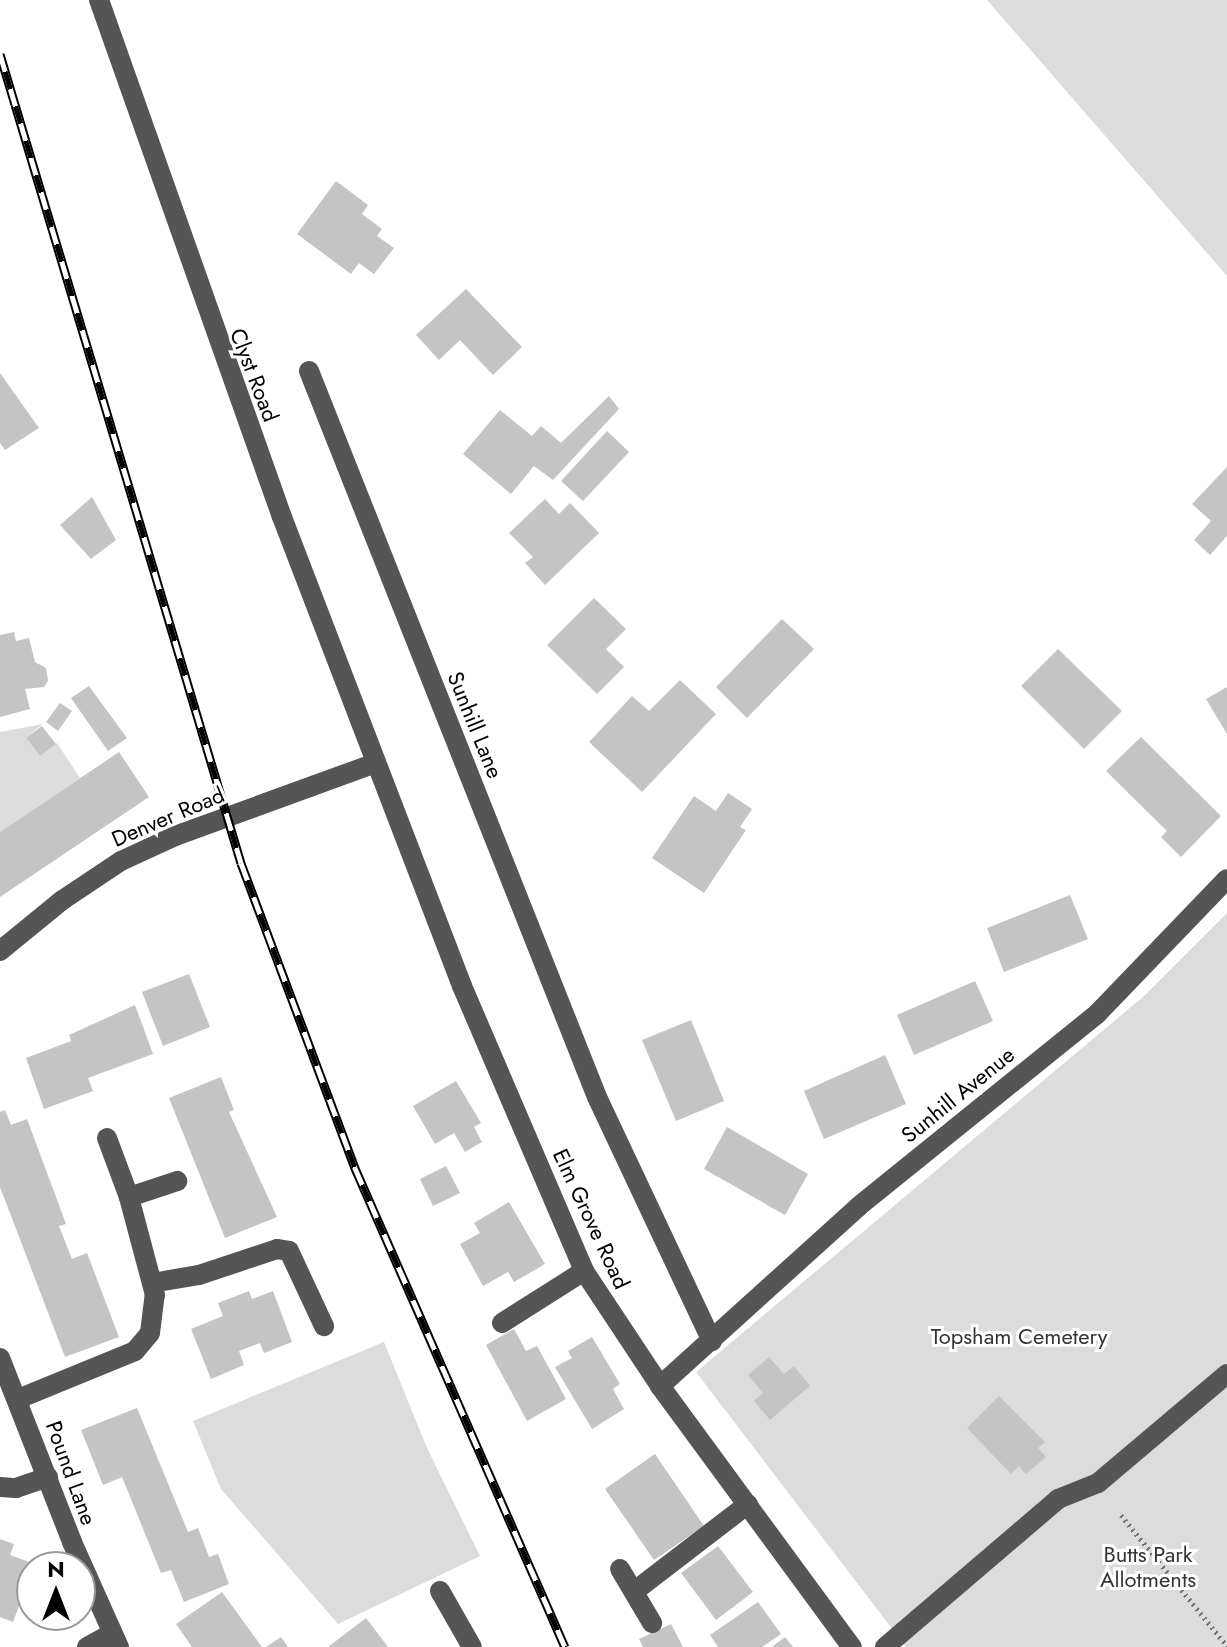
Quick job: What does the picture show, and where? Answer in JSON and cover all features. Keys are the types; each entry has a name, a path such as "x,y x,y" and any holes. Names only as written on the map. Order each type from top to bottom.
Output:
{"street":[{"name":"Clyst Road","path":"99,0 210,326 376,763"},
{"name":"Sunhill Lane","path":"309,371 597,1097 712,1341"},
{"name":"Denver Road","path":"0,951 61,901 121,861 175,836 376,763"},
{"name":"Elm Grove Road","path":"376,763 462,986 584,1271 660,1386 852,1647"},
{"name":"Sunhill Avenue","path":"660,1386 859,1206 1097,1014 1227,879"},
{"path":"18,1399 135,1351 150,1333 152,1283 129,1197 107,1138"},
{"path":"129,1197 177,1181"},
{"path":"152,1283 199,1275 277,1249 289,1251 324,1326"},
{"path":"502,1323 584,1271"},
{"name":"Pound Lane","path":"0,1358 116,1640"},
{"path":"885,1647 1058,1499 1098,1483 1227,1374"},
{"path":"0,1487 16,1488 48,1477"},
{"path":"636,1590 748,1504"},
{"path":"620,1569 636,1590 652,1623"},
{"path":"440,1591 472,1647"},
{"path":"87,1647 116,1640"}],"path":[{"path":"1121,1515 1227,1646"}],"green space":[{"path":"987,0 1227,0 1227,276"},
{"path":"43,724 26,738 40,756 57,743 80,778 0,832 0,732"},
{"name":"Topsham Cemetery","path":"1227,913 1227,1647 906,1647 696,1372 1144,996"},
{"path":"384,1342 427,1448 480,1556 338,1624 221,1489 193,1421"}],"building":[{"path":"336,181 368,205 362,214 382,229 377,236 394,248 374,274 359,263 351,274 297,234"},
{"path":"466,289 522,347 493,375 460,340 439,360 416,335"},
{"path":"0,373 39,428 5,450 0,443"},
{"path":"609,396 619,409 553,480 534,466 511,494 463,454 500,410 532,436 541,426 561,443"},
{"path":"607,431 629,452 583,501 561,481"},
{"path":"1227,467 1227,536 1210,555 1194,540 1211,521 1192,504"},
{"path":"92,497 116,540 91,559 60,525"},
{"path":"545,499 559,514 570,503 599,533 545,585 525,563 533,557 509,533"},
{"path":"594,598 626,629 606,649 624,667 597,694 547,645"},
{"path":"782,619 814,649 747,718 716,687"},
{"path":"14,632 16,641 29,638 35,662 46,668 48,681 44,687 25,689 30,709 0,717 0,635"},
{"path":"1058,649 1122,711 1084,749 1021,686"},
{"path":"680,680 716,714 642,792 589,742 632,696 649,711"},
{"path":"89,686 127,738 108,751 71,698"},
{"path":"1227,687 1227,734 1206,699"},
{"path":"60,703 72,711 58,731 46,722"},
{"path":"42,726 56,744 40,756 26,738"},
{"path":"1141,737 1221,816 1181,857 1161,837 1167,831 1106,771"},
{"path":"119,752 149,797 0,897 0,832"},
{"path":"728,793 752,809 740,827 746,830 704,893 652,858 694,796 716,811"},
{"path":"1070,895 1088,939 1004,972 987,928"},
{"path":"189,974 210,1027 163,1046 142,992"},
{"path":"975,981 993,1021 914,1055 897,1015"},
{"path":"135,1005 153,1054 88,1078 93,1091 44,1109 26,1058 71,1041 69,1035"},
{"path":"691,1020 724,1101 676,1121 642,1040"},
{"path":"885,1055 906,1104 824,1139 804,1091"},
{"path":"221,1077 234,1110 229,1112 277,1217 225,1238 169,1098"},
{"path":"456,1081 481,1123 474,1127 482,1142 465,1152 454,1133 435,1144 413,1106"},
{"path":"5,1110 11,1125 27,1119 66,1224 59,1226 72,1259 87,1253 119,1337 65,1357 0,1187 0,1112"},
{"path":"727,1127 808,1174 785,1215 704,1169"},
{"path":"446,1166 460,1193 433,1206 420,1179"},
{"path":"509,1202 545,1264 514,1282 508,1272 483,1286 460,1244 480,1233 474,1223"},
{"path":"249,1291 252,1299 273,1291 292,1342 264,1353 260,1343 239,1351 244,1365 211,1379 191,1329 223,1316 218,1303"},
{"path":"514,1329 526,1351 537,1346 566,1399 527,1421 486,1345"},
{"path":"592,1337 620,1384 613,1389 624,1409 592,1429 555,1367 572,1358 568,1351"},
{"path":"769,1357 784,1374 794,1366 810,1386 770,1420 754,1401 763,1393 748,1375"},
{"path":"999,1396 1045,1442 1038,1448 1046,1457 1026,1474 1019,1466 1011,1474 967,1428"},
{"path":"137,1408 188,1532 198,1528 209,1557 218,1554 229,1584 184,1602 171,1570 161,1573 122,1477 103,1485 81,1430"},
{"path":"655,1454 704,1526 654,1560 605,1489"},
{"path":"0,1539 14,1544 10,1555 16,1557 16,1614 13,1622 0,1617"},
{"path":"718,1546 753,1592 716,1620 681,1573"},
{"path":"222,1592 262,1647 192,1647 176,1624"},
{"path":"758,1602 781,1634 762,1647 718,1647 710,1635"},
{"path":"366,1618 388,1647 328,1647"},
{"path":"671,1624 683,1647 643,1647 639,1639"},
{"path":"281,1637 288,1647 266,1647"},
{"path":"785,1637 793,1647 772,1647"}],"railway":[{"path":"0,54 241,863 355,1168 565,1647"}],"park label":[{"name":"Butts Park Allotments","path":"1148,1566"}]}
